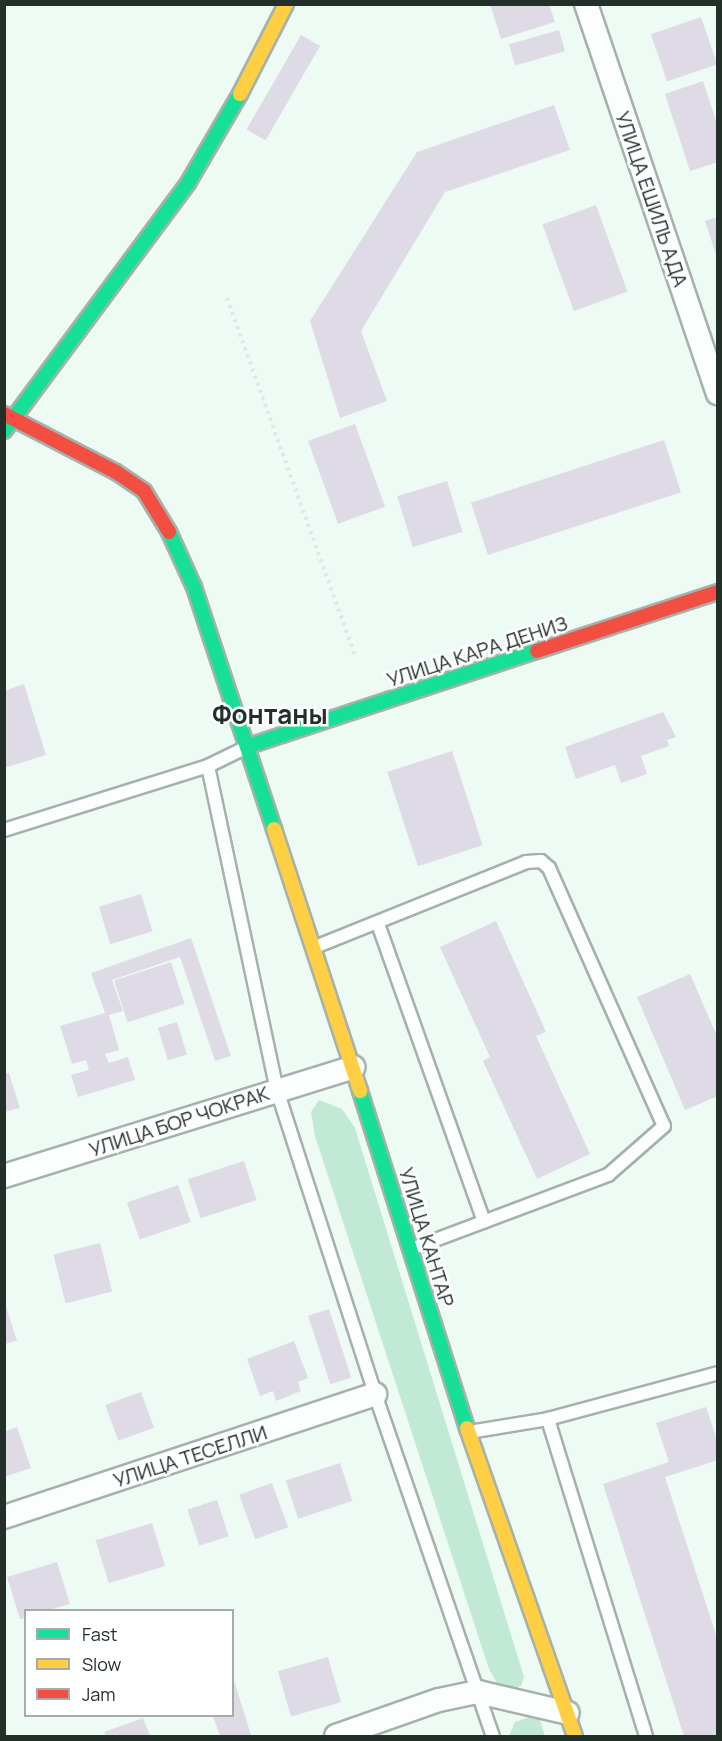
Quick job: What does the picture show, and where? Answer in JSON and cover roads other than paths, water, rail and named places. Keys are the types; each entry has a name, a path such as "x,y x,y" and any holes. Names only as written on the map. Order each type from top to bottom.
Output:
{"main road":[{"path":"7,421 188,183 230,113 286,4"},
{"name":"УЛИЦА КАНТАР","path":"7,421 116,472 144,491 162,515 194,586 249,746 468,1432 575,1737"},
{"name":"УЛИЦА КАРА ДЕНИЗ","path":"249,746 717,592"}],"street":[{"name":"УЛИЦА ЕШИЛЬ АДА","path":"586,4 717,393"},
{"name":"УЛИЦА БОР ЧОКРАК","path":"4,1176 353,1068"},
{"name":"УЛИЦА ТЕСЕЛЛИ","path":"4,1517 375,1395"},
{"path":"336,1737 439,1701 478,1692 568,1713"}],"lane":[{"path":"4,830 208,766 249,746"},
{"path":"208,766 277,1090 375,1395 493,1737"},
{"path":"314,947 378,924 526,862 541,861 549,868 664,1126 608,1176 410,1249"},
{"path":"378,924 484,1222"},
{"path":"468,1432 548,1419 717,1373"},
{"path":"548,1419 646,1737"}],"district":[{"name":"Фонтаны","path":"270,715"}]}
